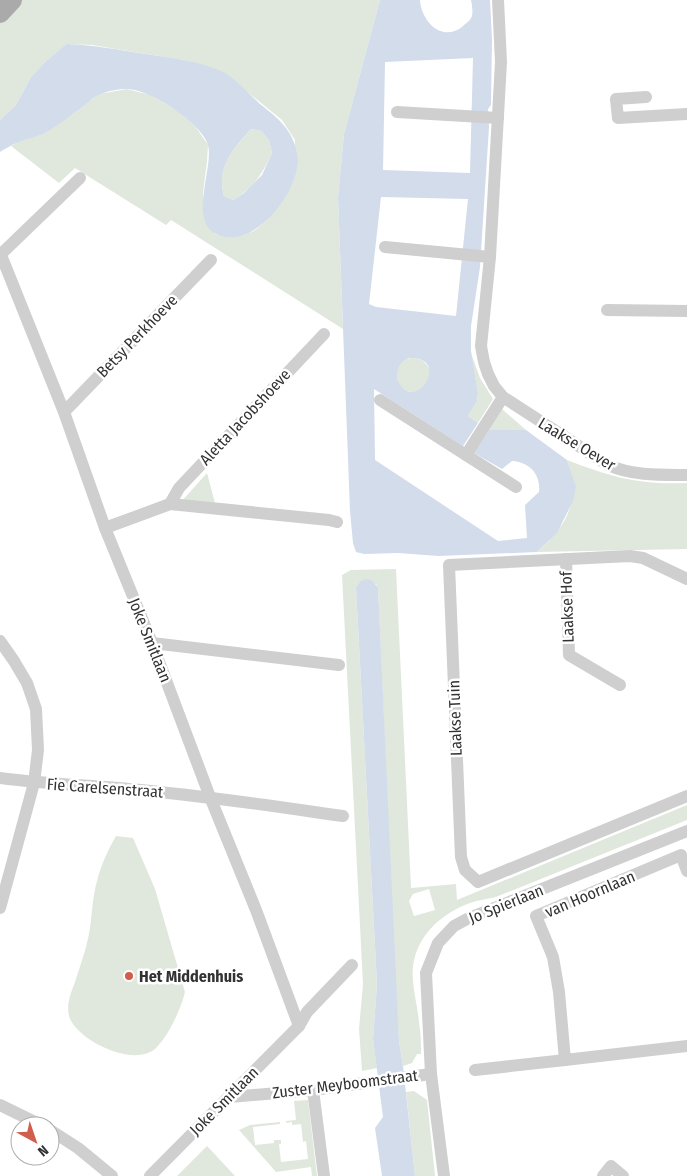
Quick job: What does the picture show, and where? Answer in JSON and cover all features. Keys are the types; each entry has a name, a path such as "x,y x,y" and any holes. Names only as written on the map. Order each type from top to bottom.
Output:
{"main road":[{"path":"0,13 12,0"}],"street":[{"name":"Laakse Oever","path":"498,0 501,62 490,257 481,346 488,374 503,397 597,459 614,468 634,474 687,475"},
{"path":"646,97 616,100 618,118 687,114"},
{"path":"397,112 498,118"},
{"path":"0,255 80,178"},
{"path":"385,247 490,257"},
{"name":"Joke Smitlaan","path":"0,255 64,412 104,528 152,643 299,1026"},
{"name":"Betsy Perkhoeve","path":"64,412 211,260"},
{"path":"607,310 687,311"},
{"name":"Aletta Jacobshoeve","path":"170,504 179,488 324,334"},
{"path":"466,454 503,397"},
{"path":"380,400 516,487"},
{"path":"104,528 170,504 337,522"},
{"name":"Laakse Tuin","path":"687,579 644,558 630,556 449,565 461,857 465,870 478,882 687,796"},
{"name":"Laakse Hof","path":"566,559 569,655 620,685"},
{"path":"0,641 27,683 36,709 38,750 34,783 0,908"},
{"path":"152,643 339,665"},
{"name":"Fie Carelsenstraat","path":"0,778 34,783 210,797 343,816"},
{"name":"Jo Spierlaan","path":"444,1176 431,1074 426,973 438,943 454,926 469,918 687,831"},
{"name":"van Hoornlaan","path":"565,1060 559,992 553,957 536,916 681,855 687,871"},
{"name":"Joke Smitlaan","path":"150,1176 299,1026 307,1012 352,965"},
{"path":"475,1070 687,1046"},
{"name":"Zuster Meyboomstraat","path":"230,1097 313,1090 431,1074"},
{"path":"313,1090 324,1176"},
{"path":"0,1105 23,1116"},
{"path":"60,1136 78,1148 112,1176"},
{"path":"603,1176 611,1166 624,1176"}],"shaded area":[{"path":"18,0 380,0 344,134 338,197 343,329 171,220 166,225 75,168 59,183 11,146 73,114 99,94 127,89 150,95 181,113 195,126 208,145 203,193 204,219 215,234 227,237 241,236 254,231 266,221 284,199 295,176 295,140 282,120 224,73 183,60 92,45 68,44 45,62 31,77 16,105 0,120 0,20"},
{"path":"251,129 261,131 269,140 272,153 257,180 233,200 224,196 222,176 224,167 232,152"},
{"path":"471,353 480,378 493,399 478,423 468,416 477,401 478,393"},
{"path":"413,358 425,363 430,375 425,387 413,392 401,387 396,375 401,363"},
{"path":"502,409 526,430 489,430"},
{"path":"567,460 626,479 654,483 687,483 687,549 537,552 557,532 569,511 573,487"},
{"path":"207,473 215,503 181,502"},
{"path":"396,569 411,888 456,884 457,900 687,805 687,820 496,897 470,903 458,908 436,923 421,943 413,967 421,1034 421,1054 417,1054 412,1063 403,1066 399,1041 395,975 378,587 376,584 356,588 377,984 373,1039 377,1068 362,1071 359,1029 363,984 342,575 351,570","holes":["429,889 435,910 414,916 409,901 413,894"]},
{"path":"116,836 133,838 155,889 185,992 165,1037 155,1049 145,1054 121,1053 96,1043 76,1028 70,1019 68,1009 70,995 88,940 94,894 99,875"},
{"path":"414,1091 427,1100 435,1176 415,1176 406,1092"},
{"path":"308,1100 317,1176 312,1176 311,1167 276,1172 239,1130 250,1125 280,1122 280,1124 253,1127 255,1145 274,1143 274,1140 281,1140 281,1144 279,1144 281,1162 308,1159 306,1141 303,1142 301,1124 292,1125 292,1122 287,1123 286,1121 296,1120 294,1101"},
{"path":"207,1146 235,1176 177,1176"}],"water":[{"path":"380,0 420,0 421,8 428,22 440,31 447,32 462,27 470,19 472,16 471,0 490,0 492,39 491,105 488,109 489,127 480,267 471,326 471,351 478,393 477,401 468,416 478,423 463,446 374,389 375,460 498,541 527,538 525,505 539,492 536,475 524,464 512,461 502,469 474,453 489,430 526,430 567,460 576,487 573,501 557,533 537,552 439,556 398,553 364,554 356,552 353,543 350,511 338,197 344,134","holes":["473,58 470,173 383,170 385,62","381,197 468,199 456,316 376,307 369,304","409,358 422,360 428,366 429,374 426,382 420,389 412,392 404,389 397,379 398,369"]},
{"path":"67,44 185,60 223,72 237,82 279,120 292,137 297,153 297,167 293,183 284,199 260,226 246,234 231,237 216,234 208,227 204,217 204,193 209,155 208,145 204,136 186,118 161,101 127,89 110,91 99,95 44,133 0,152 0,120 16,105 31,77 45,62","holes":["251,129 261,131 269,140 272,153 262,175 244,193 233,200 224,196 222,176 232,151"]},
{"path":"371,580 378,587 399,1041 415,1176 382,1176 375,1128 383,1117 373,1039 377,984 356,588 361,581"}],"place":[{"name":"Het Middenhuis","path":"129,976"}]}
